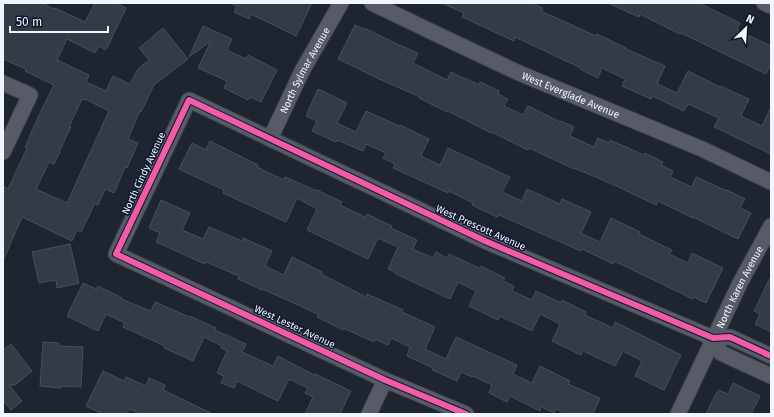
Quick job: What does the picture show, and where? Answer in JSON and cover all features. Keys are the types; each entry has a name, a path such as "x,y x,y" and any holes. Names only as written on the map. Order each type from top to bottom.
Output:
{"street":[{"name":"North Sylmar Avenue","path":"270,139 302,71 341,3"},
{"name":"West Everglade Avenue","path":"372,3 519,73 702,149 771,182"},
{"path":"764,3 771,6"},
{"path":"3,82 30,95 3,152"},
{"name":"West Prescott Avenue","path":"188,100 485,241 713,338 730,337 771,356"},
{"name":"North Cindy Avenue","path":"116,254 188,100"},
{"name":"North Karen Avenue","path":"678,414 740,283 771,226"},
{"name":"West Lester Avenue","path":"116,254 385,380 466,414"},
{"path":"713,338 721,353 771,376"},
{"path":"369,414 385,380"}],"building":[{"path":"3,3 42,3 85,22 95,3 116,3 126,8 106,50 99,46 95,53 67,39 57,60 89,75 86,82 106,91 113,76 130,84 138,69 149,60 139,48 163,28 188,59 154,85 141,112 140,111 128,139 138,143 127,168 125,167 114,193 105,189 98,205 95,203 81,232 77,230 72,241 22,217 3,261 3,186 8,189 27,148 25,147 40,113 54,85 25,71 26,69 3,59","holes":["82,99 85,99 109,111 67,203 36,189 49,162 54,164"]},
{"path":"230,3 312,3 296,36 251,14 249,19 234,12 237,6"},
{"path":"442,3 532,3 543,8 541,11 596,36 597,34 626,49 665,66 657,84 677,93 688,71 749,99 741,116 762,126 771,107 771,154 714,127 719,118 688,104 684,111 652,96 651,99 622,86 625,79 602,68 598,78 580,69 581,68 515,37 514,41 462,17 464,13"},
{"path":"608,3 699,3 740,23 737,30 771,46 771,63 766,74 640,14 639,17"},
{"path":"355,25 418,53 413,63 447,80 451,72 479,85 480,82 499,91 498,94 508,99 504,106 523,115 528,106 560,122 561,121 574,127 570,136 594,147 598,138 609,143 610,140 644,155 645,153 663,162 661,165 673,171 670,177 692,187 696,177 745,199 740,208 751,213 738,239 658,201 656,205 529,148 528,150 338,59"},
{"path":"203,26 232,39 227,50 246,59 248,55 277,70 261,102 250,97 248,100 224,88 227,81 198,68 211,41 189,57"},
{"path":"318,89 347,103 337,123 356,132 366,111 429,139 421,156 440,165 448,148 510,177 502,192 522,201 527,189 560,204 562,199 591,212 581,233 600,242 611,218 672,250 669,254 688,263 692,253 723,268 706,303 694,297 693,299 614,261 613,264 582,249 581,251 499,215 497,217 472,205 473,203 449,191 448,193 393,168 395,164 383,158 386,153 366,144 363,151 337,140 336,142 312,131 317,121 306,116"},
{"path":"210,141 284,180 285,177 317,190 342,202 340,205 365,217 367,214 392,226 391,228 417,240 413,249 433,258 436,252 447,258 449,254 479,268 481,266 505,278 503,281 514,286 512,291 532,300 536,291 561,303 562,300 586,312 585,315 613,328 615,322 681,355 664,390 635,376 642,361 623,351 615,366 583,351 581,355 552,341 560,324 540,314 532,331 499,316 498,320 469,306 476,291 458,282 450,299 396,274 388,269 398,247 378,238 368,259 307,230 317,209 297,198 286,222 223,193 224,190 179,169 192,143 206,150"},
{"path":"161,200 190,213 182,230 203,239 209,227 242,241 243,238 272,251 265,266 284,275 292,257 366,297 367,294 403,310 402,312 435,327 425,349 446,359 456,337 517,365 513,374 532,383 540,366 570,381 568,384 600,398 593,414 566,414 556,409 554,413 541,407 540,411 510,396 507,402 489,393 492,385 473,376 472,377 461,372 457,381 432,370 433,368 407,356 410,347 391,338 388,345 375,339 374,342 343,328 343,330 317,317 319,315 238,279 239,276 206,262 205,264 156,242 160,233 149,228"},
{"path":"70,244 79,283 57,288 56,280 39,283 32,252"},
{"path":"771,276 771,332 755,324 760,314 754,311"},
{"path":"83,283 96,289 98,286 122,298 121,299 151,311 155,302 189,317 190,316 216,328 215,330 246,344 242,352 273,366 278,356 314,375 315,374 351,391 340,414 305,414 313,397 305,393 308,388 289,379 278,401 237,381 234,388 221,383 224,376 217,373 227,351 221,348 222,346 204,337 193,361 164,348 165,346 123,327 125,323 106,314 98,331 67,316"},
{"path":"43,342 59,343 59,346 83,347 81,387 61,386 61,388 40,386"},
{"path":"11,344 32,371 15,385 9,385 22,401 11,410 3,400 3,350"},
{"path":"103,371 124,381 126,377 146,386 149,378 165,385 163,390 213,414 141,414 129,409 127,414 103,414 86,406"},
{"path":"733,383 760,396 751,414 706,414 718,390 728,394"}],"cycle path":[{"path":"466,414 385,380 116,254 189,100 485,241 713,338 730,337 771,356"}]}
